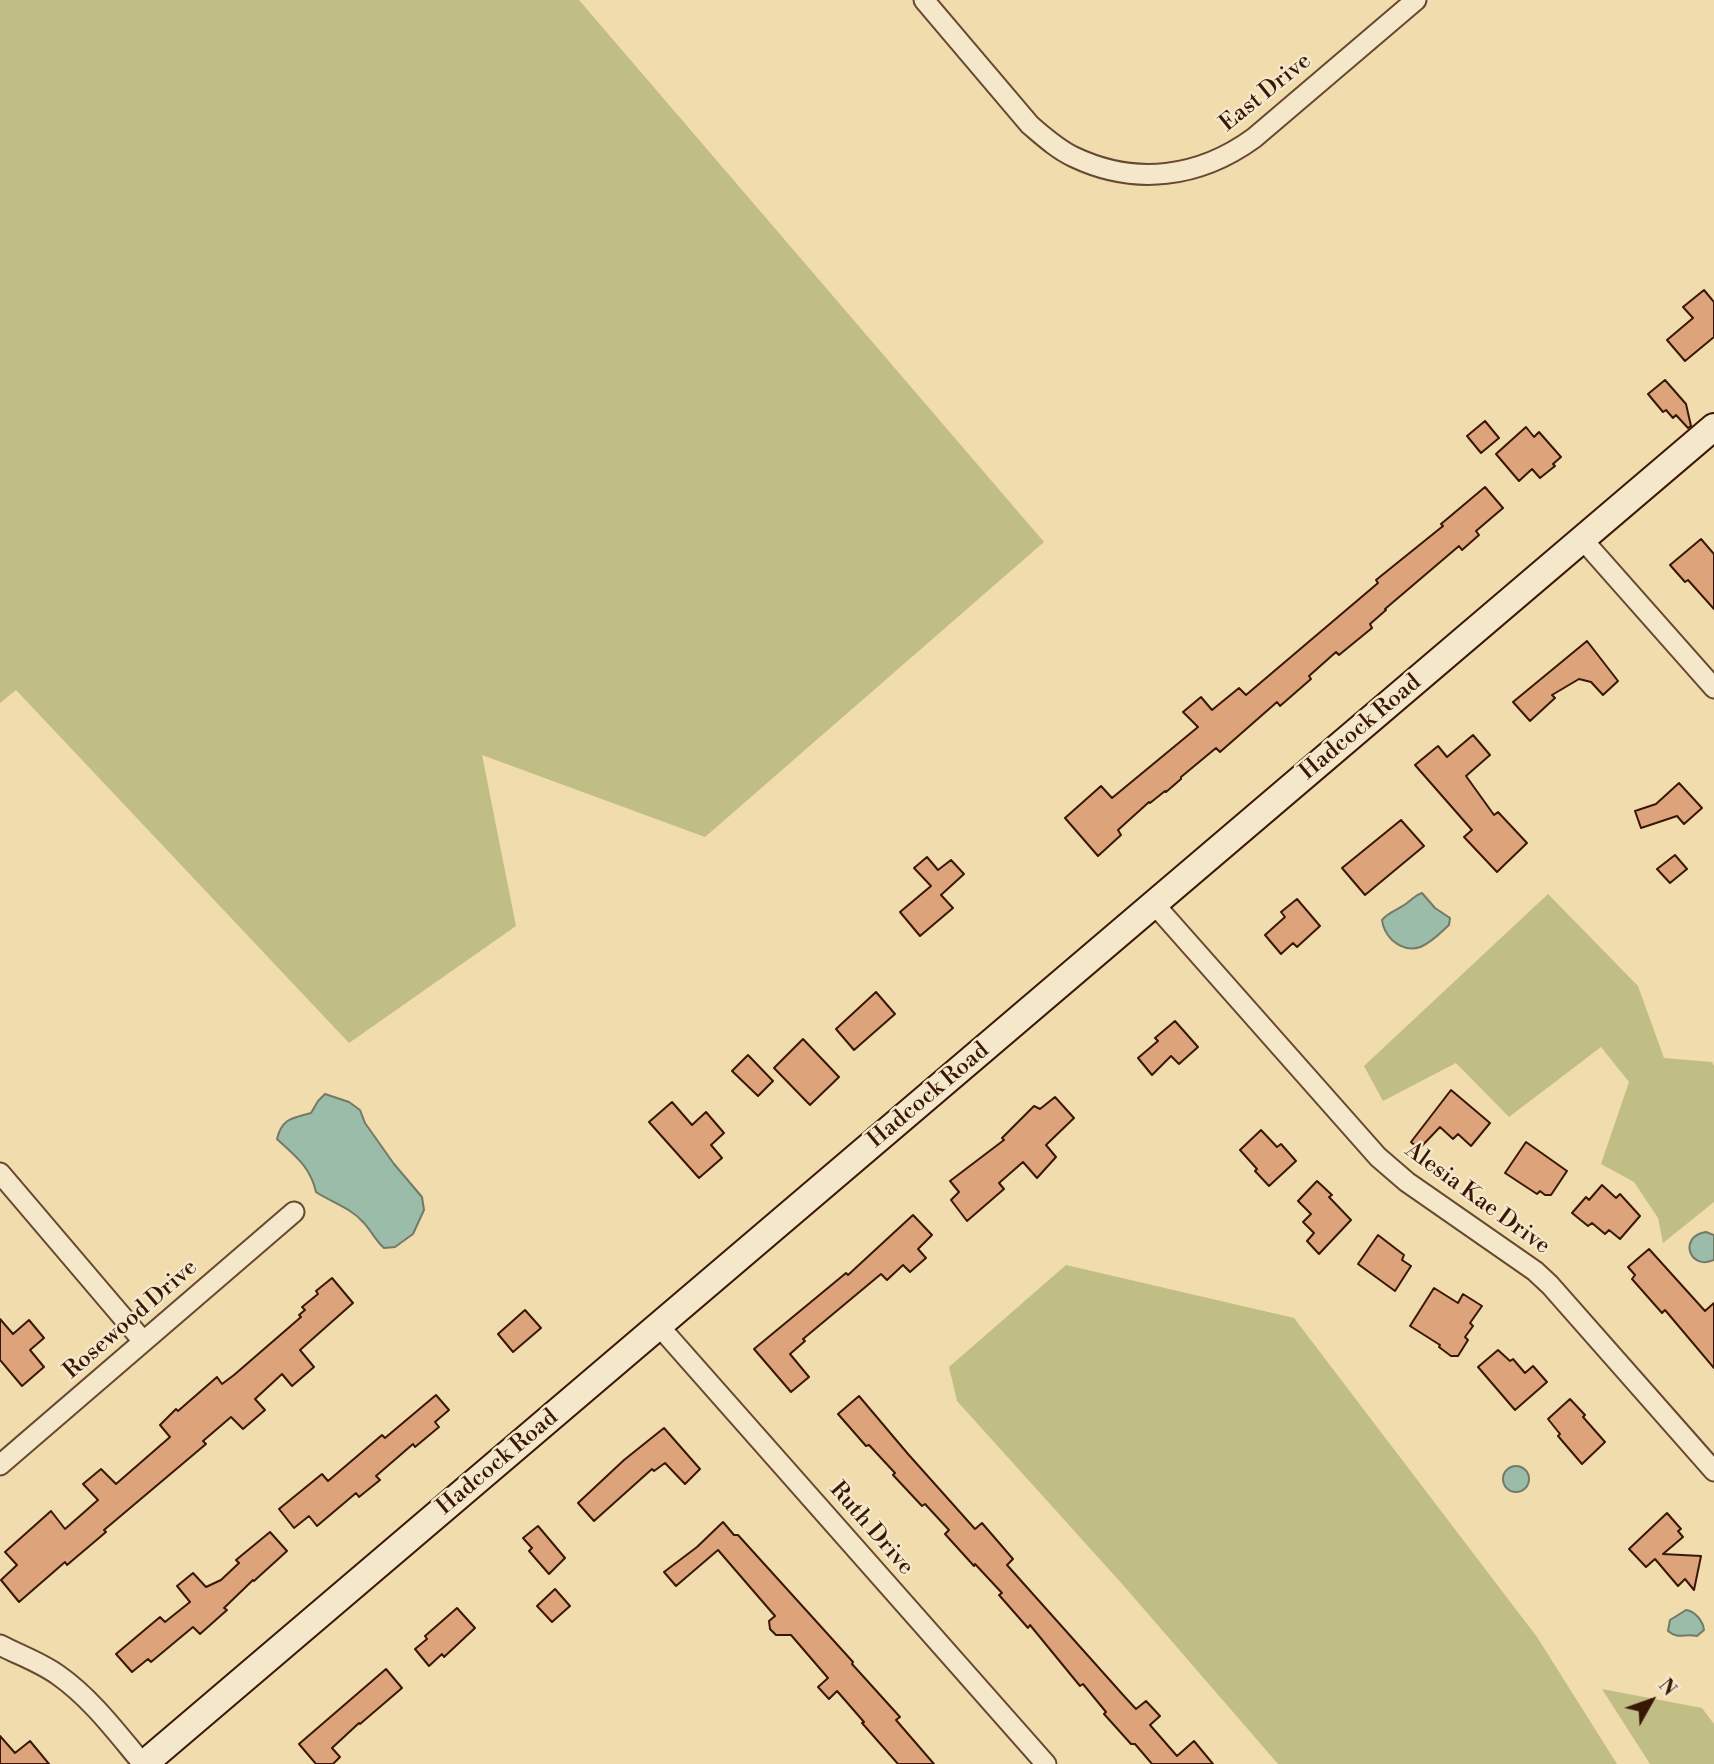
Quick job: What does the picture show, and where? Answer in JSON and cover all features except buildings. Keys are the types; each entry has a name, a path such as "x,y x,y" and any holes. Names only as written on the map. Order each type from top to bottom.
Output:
{"street":[{"name":"East Drive","path":"924,0 1030,125 1050,142 1072,156 1099,167 1154,175 1186,171 1214,162 1240,148 1416,0"},
{"name":"Hadcock Road","path":"144,1764 1714,427"},
{"path":"1583,540 1714,688"},
{"name":"Alesia Kae Drive","path":"1154,905 1378,1157 1407,1182 1535,1271 1714,1471"},
{"path":"0,1173 144,1341"},
{"name":"Rosewood Drive","path":"0,1465 294,1212"},
{"name":"Ruth Drive","path":"659,1326 1046,1764"},
{"path":"0,1645 49,1669 76,1689 144,1764"}],"shaded area":[{"path":"0,0 579,0 1044,542 705,837 482,755 516,926 349,1043 16,690 0,703"},
{"path":"1422,893 1435,908 1450,918 1449,925 1423,946 1400,946 1385,931 1382,920"},
{"path":"1548,894 1638,986 1664,1058 1712,1062 1714,1066 1714,1202 1663,1243 1658,1218 1634,1182 1601,1164 1629,1082 1601,1047 1509,1117 1456,1063 1383,1101 1364,1066"},
{"path":"325,1094 349,1102 360,1110 365,1123 394,1164 422,1197 424,1210 413,1234 395,1247 384,1248 358,1217 316,1192 306,1168 277,1139 285,1123 311,1113"},
{"path":"1706,1232 1714,1235 1714,1260 1698,1261 1690,1252 1690,1246 1697,1235"},
{"path":"1066,1265 1294,1318 1537,1637 1617,1764 1278,1764 1123,1585 957,1401 949,1367"},
{"path":"1516,1466 1525,1470 1529,1479 1525,1488 1516,1492 1507,1488 1503,1479 1507,1470"},
{"path":"1686,1610 1695,1614 1702,1623 1704,1630 1697,1636 1679,1636 1668,1631 1670,1620"},
{"path":"1602,1689 1702,1708 1714,1724 1714,1764 1650,1764"}]}
